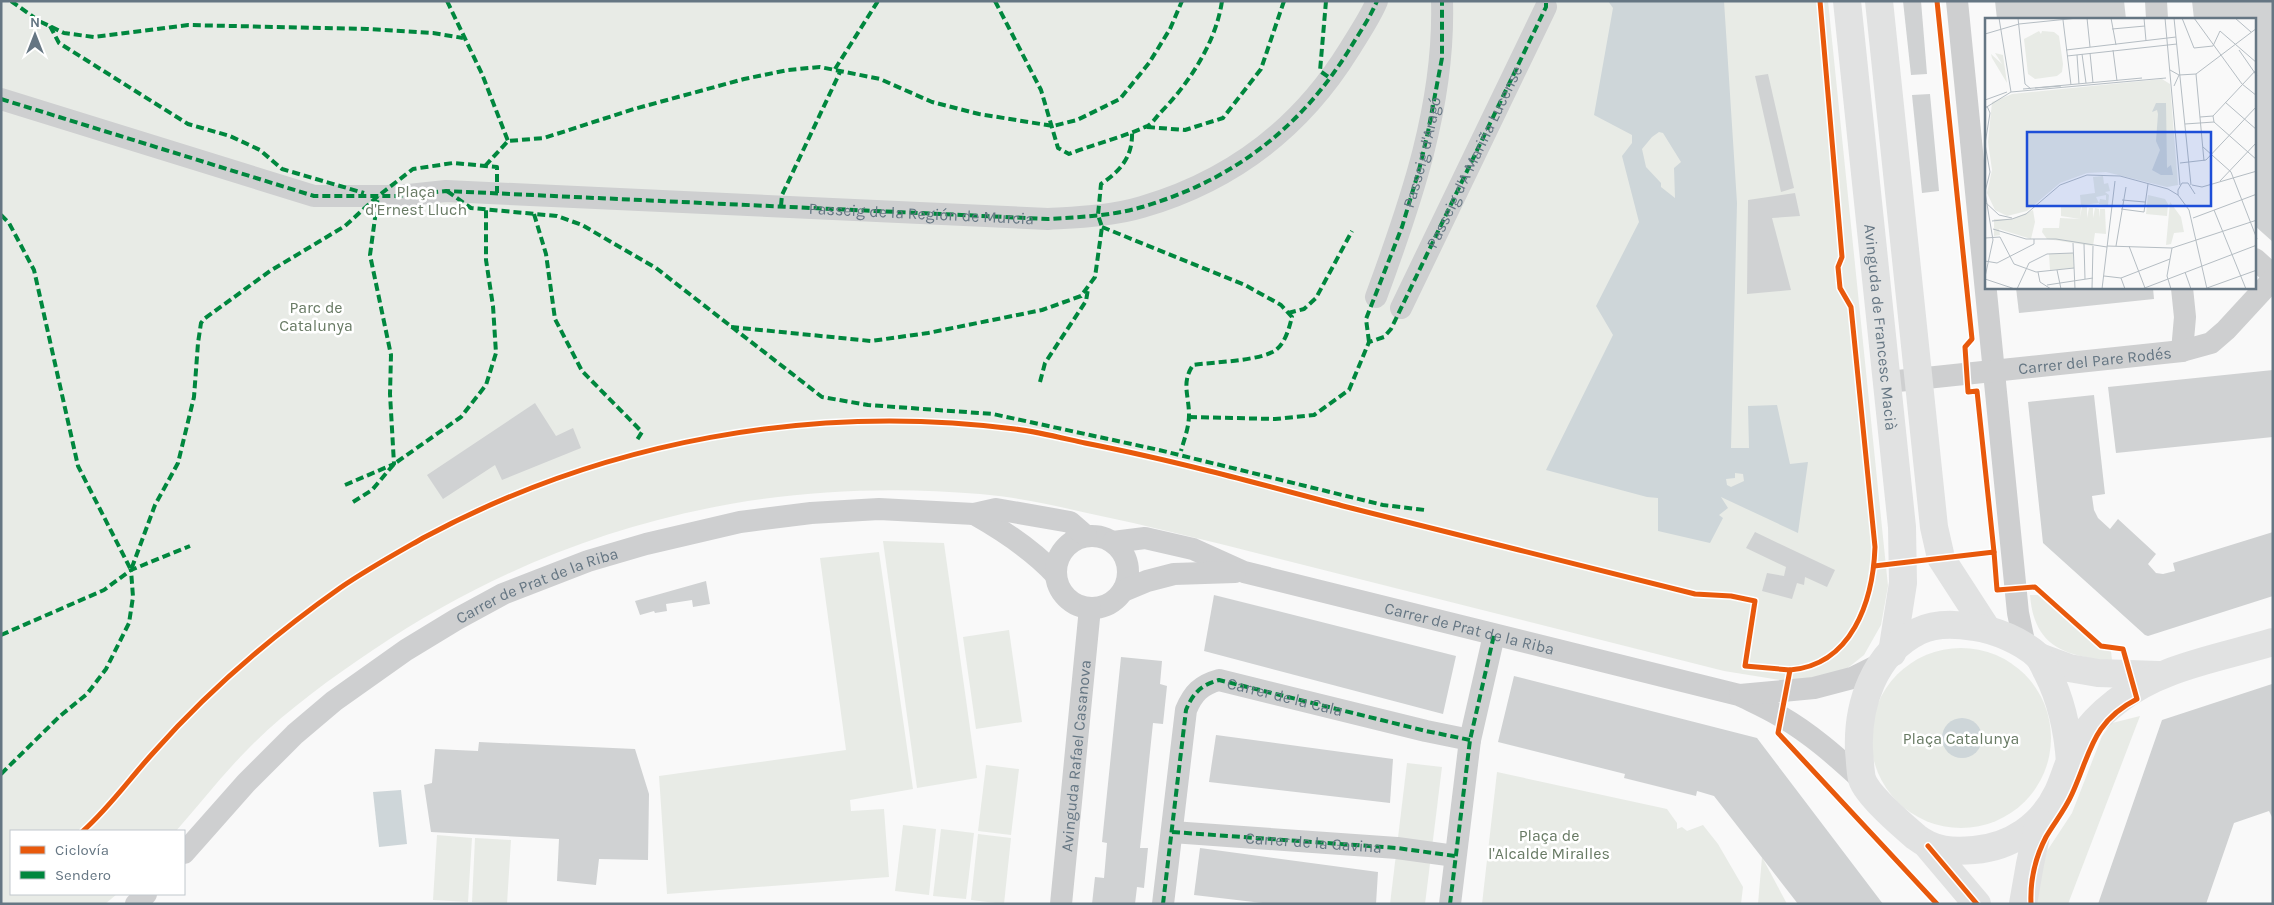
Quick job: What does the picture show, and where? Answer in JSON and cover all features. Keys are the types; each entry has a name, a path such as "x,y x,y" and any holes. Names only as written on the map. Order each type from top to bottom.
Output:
{"main road":[{"name":"Avinguda de Francesc Macià","path":"1846,1 1888,382 1904,562 1888,657"},
{"name":"Avinguda de Francesc Macià","path":"1879,1 1936,542 1941,558 1987,629"},
{"path":"1977,904 1928,846 1881,805 1862,780 1859,744 1862,709 1873,678 1888,657 1919,631 1938,626 1960,624 1987,629 2069,668 2098,673 2159,675"},
{"path":"2024,904 2039,822 2057,793 2079,741 2092,725 2115,702 2159,675 2273,642"},
{"path":"2032,652 2056,692 2069,742 2070,763"},
{"path":"1928,846 1956,851 1985,849 2012,840 2039,822"}],"street":[{"name":"Passeig de la Región de Murcia","path":"1,99 314,196 378,196 446,191 1048,219 1089,217 1141,207 1189,190 1242,163 1283,130 1313,100 1338,68 1377,1"},
{"name":"Passeig d'Aragó","path":"1376,297 1402,226 1428,132 1442,58 1442,1"},
{"path":"1957,1 1985,280"},
{"path":"2156,1 2157,18"},
{"name":"Passeig d'A Mariña Lucense","path":"1402,308 1546,7"},
{"path":"2256,260 2273,275"},
{"name":"Carrer del Pare Rodés","path":"1888,382 2182,350 2211,343 2226,330 2273,279"},
{"path":"1986,289 2018,613 2032,652"},
{"path":"2182,289 2185,318 2182,350"},
{"name":"Carrer de Prat de la Riba","path":"185,853 246,783 296,734 334,701 406,650 503,594 588,561 646,544 740,522 810,513 879,509 974,514 996,509 1070,522 1086,536"},
{"name":"Carrer de Prat de la Riba","path":"974,514 1000,528 1040,557 1056,576"},
{"path":"1096,535 1113,542 1121,550 1128,570 1123,592 1114,601 1103,606 1090,608 1071,601 1064,594 1056,576 1057,564 1061,554 1068,545 1086,536 1096,535"},
{"name":"Carrer de Prat de la Riba","path":"1113,542 1145,538 1193,550 1244,572 1739,695"},
{"name":"Carrer de Prat de la Riba","path":"1123,592 1147,581 1174,574 1244,572"},
{"name":"Avinguda Rafael Casanova","path":"1060,904 1090,608"},
{"path":"1450,904 1470,740 1494,634"},
{"path":"1739,695 1814,688 1852,678 1888,657"},
{"name":"Carrer de la Cala","path":"1163,904 1186,710 1190,699 1199,688 1219,680 1470,740"},
{"path":"1739,695 1781,716 1831,753 1862,780"},
{"name":"Carrer de la Gavina","path":"1172,832 1397,848 1455,856"},
{"path":"136,904 145,895"}],"green space":[{"name":"Parc de Catalunya","path":"1,1 1828,1 1888,586 1881,625 1864,655 1839,675 1804,684 1724,671 1182,534 1020,499 980,494 898,490 818,493 739,503 662,519 587,542 514,571 442,607 373,650 292,709 238,759 177,830 10,830 10,895 116,895 105,904 1,904"},
{"path":"883,541 944,543 977,778 917,788"},
{"path":"879,552 913,789 850,800 851,811 884,809 889,877 667,894 659,776 846,750 820,558"},
{"path":"2030,595 2039,595 2099,649 2111,651 2112,660 2098,660 2072,654 2053,644 2039,629"},
{"path":"1009,630 1022,722 976,729 963,637"},
{"name":"Plaça Catalunya","path":"1961,648 1979,650 1995,655 2011,663 2025,674 2036,688 2044,704 2049,720 2051,738 2049,756 2044,772 2036,788 2025,802 2011,813 1995,821 1979,826 1961,828 1943,826 1927,821 1911,813 1897,802 1886,788 1878,772 1873,756 1871,738 1873,720 1878,704 1886,688 1897,674 1911,663 1927,655 1943,650"},
{"path":"2140,716 2068,904 2037,904 2036,893 2047,851 2072,813 2102,736 2112,723"},
{"path":"1407,763 1442,767 1425,904 1390,904"},
{"path":"986,765 1019,769 1011,835 978,831"},
{"name":"Plaça de l'Alcalde Miralles","path":"1497,772 1667,809 1677,823 1677,829 1682,827 1687,831 1703,825 1718,844 1743,887 1741,904 1482,904"},
{"path":"903,825 936,829 929,895 895,891"},
{"path":"941,829 974,833 966,899 933,896"},
{"path":"978,834 1011,838 1004,904 971,900"},
{"path":"437,835 472,838 468,902 433,900"},
{"path":"475,838 511,840 507,904 472,902"},
{"path":"1762,857 1787,904 1758,904"}],"shaded area":[{"path":"1608,1 1724,1 1737,203 1731,448 1749,448 1748,406 1777,405 1790,464 1808,462 1798,533 1721,497 1728,508 1719,515 1723,518 1710,543 1658,531 1658,498 1647,497 1546,470 1613,335 1596,306 1639,222 1622,156 1632,143 1632,135 1594,115 1613,8","holes":["1659,132 1663,133 1681,162 1674,168 1675,198 1661,187 1661,183 1646,167 1642,149","1735,473 1743,474 1744,481 1731,487 1727,485 1726,479 1735,478"]},
{"path":"1966,718 1973,721 1979,727 1982,738 1981,746 1973,755 1966,758 1958,758 1951,755 1943,746 1942,734 1945,727 1954,719"},
{"path":"401,790 407,844 379,847 373,792"}],"building":[{"path":"1903,1 1921,1 1927,74 1911,75"},
{"path":"1995,1 2124,1 2126,18 1997,18"},
{"path":"2192,1 2273,1 2273,242 2256,227 2256,18 2194,18"},
{"path":"1768,74 1794,188 1781,192 1755,76"},
{"path":"1930,94 1939,191 1922,193 1912,95"},
{"path":"1795,193 1800,216 1772,218 1791,290 1747,294 1748,200"},
{"path":"2016,289 2153,289 2154,299 2019,313"},
{"path":"2273,370 2273,437 2116,453 2108,387"},
{"path":"2094,395 2105,494 2092,496 2094,510 2098,518 2110,529 2118,519 2156,554 2148,564 2156,573 2163,574 2175,571 2173,563 2273,532 2273,596 2148,636 2043,543 2028,402"},
{"path":"535,403 556,436 573,428 581,448 502,480 495,465 443,499 427,475"},
{"path":"1755,532 1835,570 1827,587 1805,577 1804,585 1797,583 1792,599 1762,591 1767,573 1784,576 1786,567 1746,548"},
{"path":"706,581 710,604 693,607 692,600 666,604 667,611 655,613 654,611 640,615 635,601"},
{"path":"1214,595 1456,656 1443,714 1204,651"},
{"path":"1121,657 1162,661 1160,684 1167,686 1163,724 1153,723 1140,848 1148,848 1144,888 1137,887 1135,904 1092,904 1095,877 1104,878 1107,843 1102,842"},
{"path":"1514,676 1757,738 1883,904 1798,904 1714,796 1697,791 1696,796 1624,778 1625,774 1498,742"},
{"path":"2272,684 2273,819 2269,811 2234,823 2206,904 2098,904 2162,720"},
{"path":"1216,735 1393,759 1390,803 1209,782"},
{"path":"479,742 635,749 649,794 648,860 599,859 596,885 557,881 559,839 431,832 424,785 432,783 435,749 478,751"},
{"path":"1200,848 1378,872 1376,904 1271,904 1194,895"}],"marked path":[{"path":"11,1 39,21 64,33 94,37 188,25 367,29 433,33 463,38"},
{"path":"447,1 482,74 508,141"},
{"path":"835,69 878,1"},
{"path":"995,1 1041,90 1058,148 1069,154 1136,131 1153,122 1190,77 1207,48 1219,17 1222,1"},
{"path":"485,166 508,141 544,138 634,109 744,79 788,70 820,67 880,79 932,102 979,114 1053,126 1077,120 1120,99 1149,63 1170,29 1182,1"},
{"path":"1147,127 1185,130 1223,118 1261,69 1284,1"},
{"path":"1326,1 1320,71 1330,78"},
{"path":"1,99 314,196 399,196 446,191 1048,219 1072,218 1108,214 1142,207 1205,183 1234,167 1285,128 1309,104 1349,50 1377,1"},
{"path":"1369,342 1366,319 1402,227 1428,132 1442,58 1442,1"},
{"path":"1189,417 1275,419 1314,415 1349,390 1369,342 1384,337 1391,329 1546,7 1546,1"},
{"path":"50,26 59,43 188,124 230,136 260,150 282,169 364,193"},
{"path":"781,206 782,195 841,70"},
{"path":"731,327 871,341 928,333 1042,310 1081,296 1095,277 1102,227 1098,215 1101,184 1114,174 1128,156 1132,132"},
{"path":"1,215 9,223 34,270 78,466 131,570 155,505 178,463 194,397 198,343 201,323 204,319 270,271 345,226 378,196 413,169 453,163 497,167 497,193"},
{"path":"447,191 471,208 557,216 582,225 656,268 822,397 868,405 993,414 1159,450 1383,505 1425,510"},
{"path":"345,485 394,464 390,394 391,355 370,255 378,196"},
{"path":"353,502 372,490 394,464 461,417 486,385 496,353 493,306 486,260 486,210"},
{"path":"534,214 546,254 555,319 582,371 642,432 637,440"},
{"path":"1102,227 1245,285 1281,305 1292,317 1283,342 1270,353 1250,359 1193,365 1189,371 1186,383 1189,420 1181,451"},
{"path":"1288,313 1304,309 1316,298 1352,231"},
{"path":"1040,382 1045,363 1086,301 1088,289"},
{"path":"1,635 104,590 131,570 190,546"},
{"path":"1,774 60,716 87,694 106,669 129,623 133,597 131,570"},
{"path":"1450,904 1470,740 1494,635"},
{"path":"1163,904 1186,710 1198,690 1207,684 1219,680 1470,740"},
{"path":"1172,832 1397,848 1455,856"}],"cycle path":[{"path":"1820,1 1842,257 1838,267 1840,288 1851,307 1875,547 1870,588 1864,608 1855,627 1844,643 1829,656 1811,665 1790,670 1778,733 1937,904"},
{"path":"1937,1 1972,339 1965,347 1968,392 1977,391 1994,552"},
{"path":"84,830 175,729 242,665 315,606 350,581 391,556 492,504 563,476 636,454 710,437 786,426 862,421 939,422 1032,432 1182,464 1695,594 1731,596 1755,601 1745,666 1790,670"},
{"path":"1874,566 1994,552 1997,590 2035,587 2101,646 2123,649 2137,699 2122,708 2111,718 2095,739 2069,800 2046,837 2039,853 2032,878 2031,904"},
{"path":"1928,846 1977,904"}],"park label":[{"name":"Plaça d'Ernest Lluch","path":"416,200"}]}
